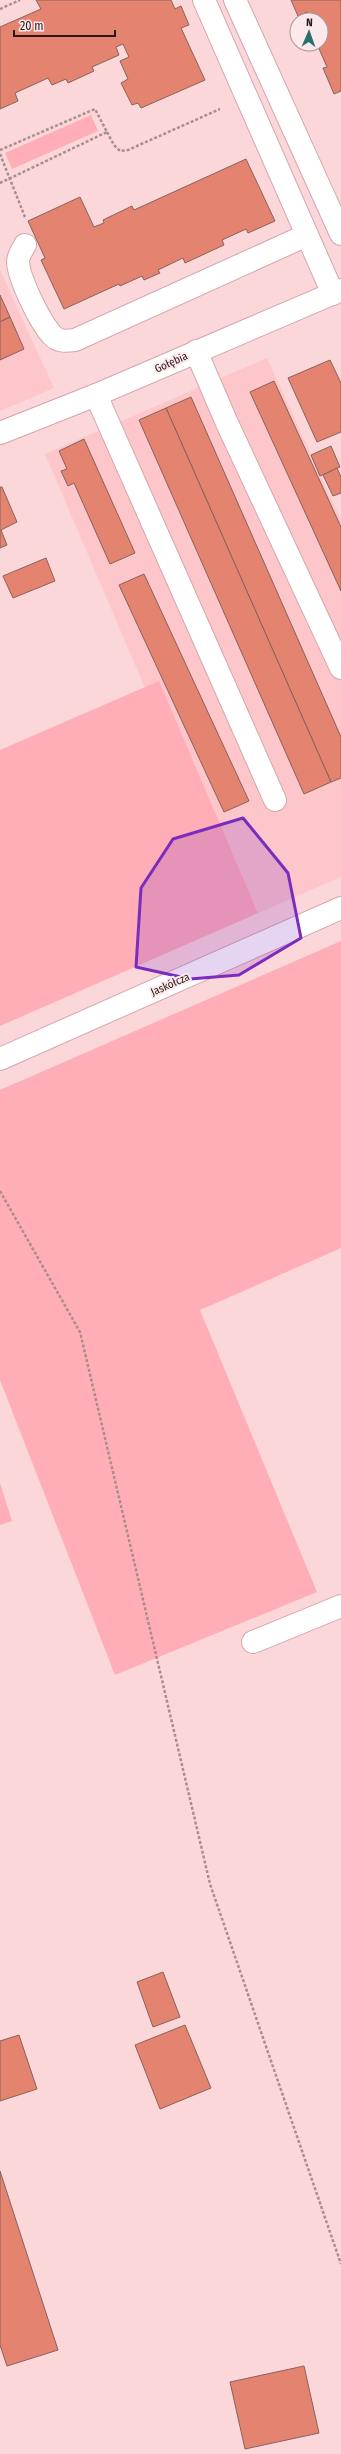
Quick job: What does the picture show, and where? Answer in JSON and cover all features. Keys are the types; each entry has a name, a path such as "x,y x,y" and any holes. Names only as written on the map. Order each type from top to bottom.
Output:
{"street":[{"path":"204,0 307,235 337,292"},
{"path":"235,0 341,234"},
{"path":"25,245 18,260 22,277 41,320 52,336 63,341 75,340 307,235"},
{"name":"Gołębia","path":"0,433 96,395 337,292"},
{"path":"196,351 226,421 341,668"},
{"path":"96,395 275,800"},
{"name":"Jaskółcza","path":"0,1059 341,908"},
{"path":"253,1642 341,1606"}],"path":[{"path":"0,9 20,0"},
{"path":"0,150 95,109 114,145 120,151 128,150 227,105"},
{"path":"0,183 107,132"},
{"path":"0,154 10,178"},
{"path":"0,1191 80,1332 210,1884 341,2264"}],"highlighted area":[{"path":"243,818 288,873 301,938 239,975 190,979 136,967 141,888 173,839"}],"shaded area":[{"path":"91,115 98,131 12,169 5,153"},
{"path":"0,270 54,388 0,411"},
{"path":"267,358 341,520 341,877 258,913 159,682 145,688 45,454"},
{"path":"159,681 258,913 0,1026 0,750"},
{"path":"341,941 341,1248 200,1310 317,1592 115,1675 0,1380 0,1090"},
{"path":"0,1483 12,1521 0,1525"}],"building":[{"path":"36,0 171,0 175,9 181,6 189,25 181,28 205,80 141,108 138,103 132,105 121,83 128,79 120,61 129,57 123,44 116,47 119,55 92,67 94,71 68,83 66,79 52,85 48,78 15,93 18,101 0,109 0,27 41,9"},
{"path":"291,0 341,0 341,91 334,94 323,68 327,67 320,52 329,52 329,12 296,12"},
{"path":"246,159 275,221 248,233 246,229 222,240 224,245 185,263 183,258 158,270 160,273 144,280 142,276 120,286 119,284 64,309 41,260 45,258 28,221 80,197 94,227 104,223 103,220 132,206 134,210"},
{"path":"0,295 10,317 0,322"},
{"path":"10,317 24,349 0,360 0,322"},
{"path":"330,360 341,383 341,432 317,442 288,378"},
{"path":"274,381 341,527 341,591 250,392"},
{"path":"191,397 341,737 341,778 331,782 166,408"},
{"path":"166,408 331,782 304,794 139,420"},
{"path":"84,439 135,553 110,564 74,483 68,486 61,471 67,469 59,451"},
{"path":"331,446 340,467 320,476 311,455"},
{"path":"337,468 341,477 341,493 333,496 323,475"},
{"path":"0,487 2,487 17,522 1,530 7,545 0,548"},
{"path":"46,558 55,581 13,598 3,576"},
{"path":"144,574 249,801 224,812 119,585"},
{"path":"163,1972 180,2017 153,2027 137,1982"},
{"path":"185,2025 211,2088 160,2109 135,2045"},
{"path":"19,2035 37,2089 0,2101 0,2041"},
{"path":"0,2171 58,2350 7,2366 0,2345"},
{"path":"304,2366 319,2433 245,2449 230,2382"}]}
